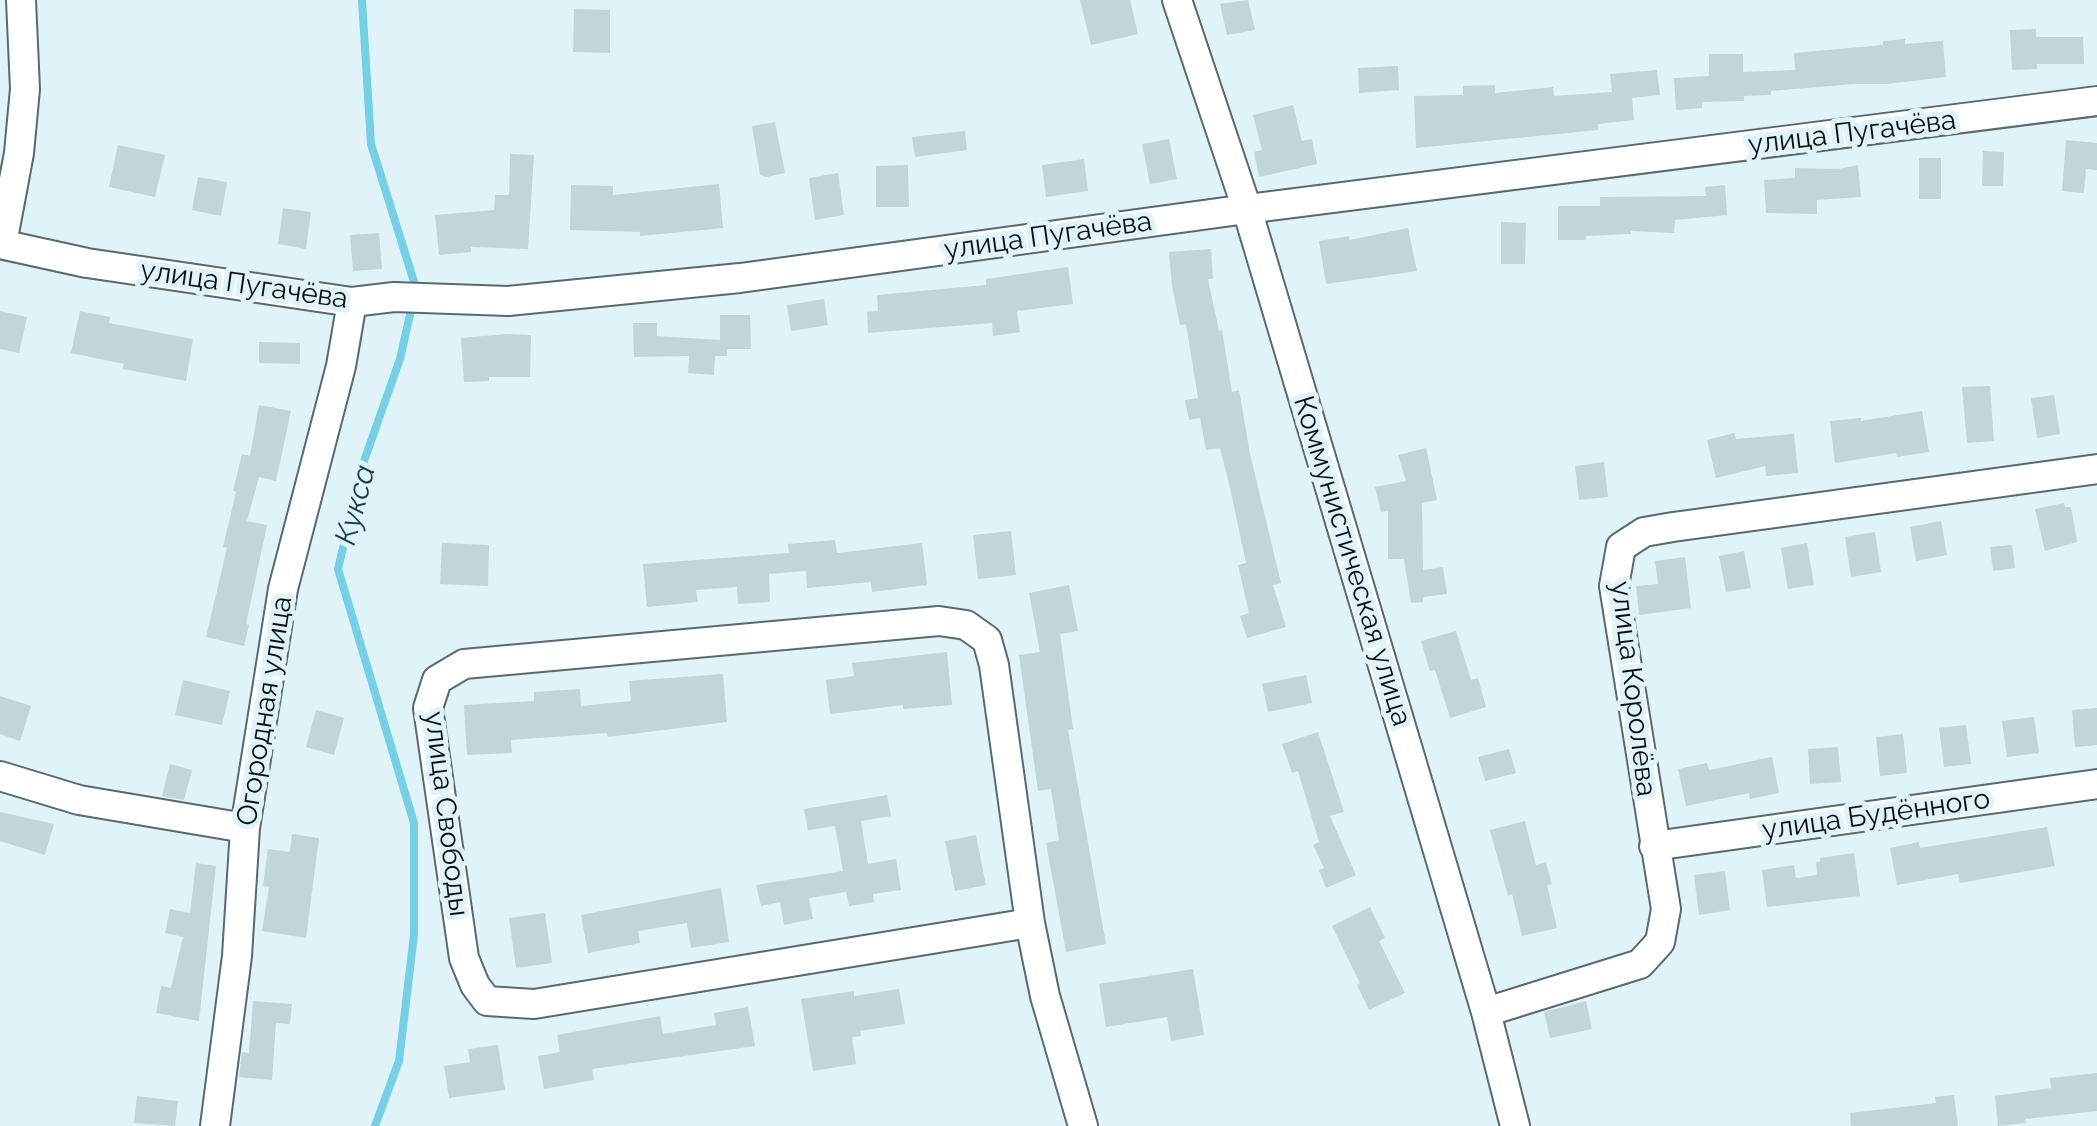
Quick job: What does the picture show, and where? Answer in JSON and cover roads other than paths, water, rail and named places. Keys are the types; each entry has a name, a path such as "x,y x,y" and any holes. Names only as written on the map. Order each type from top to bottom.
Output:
{"street":[{"path":"1,244 19,154 25,90 20,0"},
{"name":"Коммунистическая улица","path":"1177,0 1247,209 1486,1012 1515,1126"},
{"name":"улица Пугачёва","path":"1,244 87,263 352,302 394,297 508,301 740,278 1247,209 2097,102"},
{"name":"Огородная улица","path":"215,1126 238,956 246,828 284,588 341,366 352,302"},
{"name":"улица Королёва","path":"1486,1012 1640,964 1660,942 1666,909 1614,586 1621,547 1644,532 1672,526 2097,469"},
{"name":"улица Свободы","path":"1030,923 534,1004 487,1001 475,985 464,958 428,708 437,680 464,664 939,621 966,625 987,640 994,665 1030,923 1045,996 1084,1126"},
{"path":"0,776 79,800 246,828"},
{"name":"улица Будённого","path":"1654,846 2097,784"}],"waterway":[{"name":"Кукса","path":"362,0 371,144 416,288 400,359 363,464 338,569 414,823 414,935 399,1061 375,1126"}]}
